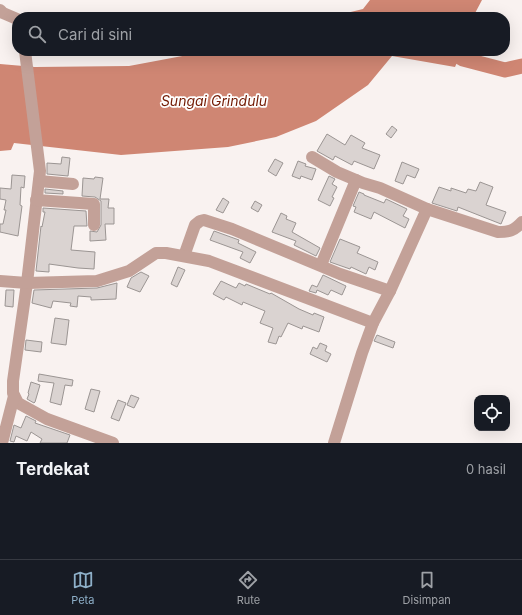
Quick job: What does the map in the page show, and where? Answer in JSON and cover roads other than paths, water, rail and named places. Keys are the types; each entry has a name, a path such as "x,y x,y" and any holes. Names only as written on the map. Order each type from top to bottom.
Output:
{"street":[{"path":"0,10 12,17"},
{"path":"26,56 40,171 27,283 13,381 13,393 18,403 47,419 113,443"},
{"path":"312,157 337,172 380,188 427,209 498,232 510,232 517,228 522,222"},
{"path":"321,265 356,180"},
{"path":"39,181 73,184"},
{"path":"36,200 94,204 94,225"},
{"path":"334,443 373,323 390,291 427,209"},
{"path":"184,256 195,225 204,220 232,229 340,274 390,291"},
{"path":"0,281 27,283 97,282 128,271 156,253 166,253 208,261 373,323"},
{"path":"2,443 14,396"}],"water":[{"path":"370,0 482,0 476,12 351,12 363,9"},
{"name":"Sungai Grindulu","path":"182,56 392,56 368,85 316,121 276,137 228,147 121,155 14,143 11,150 0,151 0,64 35,67 129,66"},
{"name":"Sungai Grindulu","path":"392,56 460,56 455,67"}],"waterway":[{"path":"458,56 463,59 505,70 522,66"}]}
